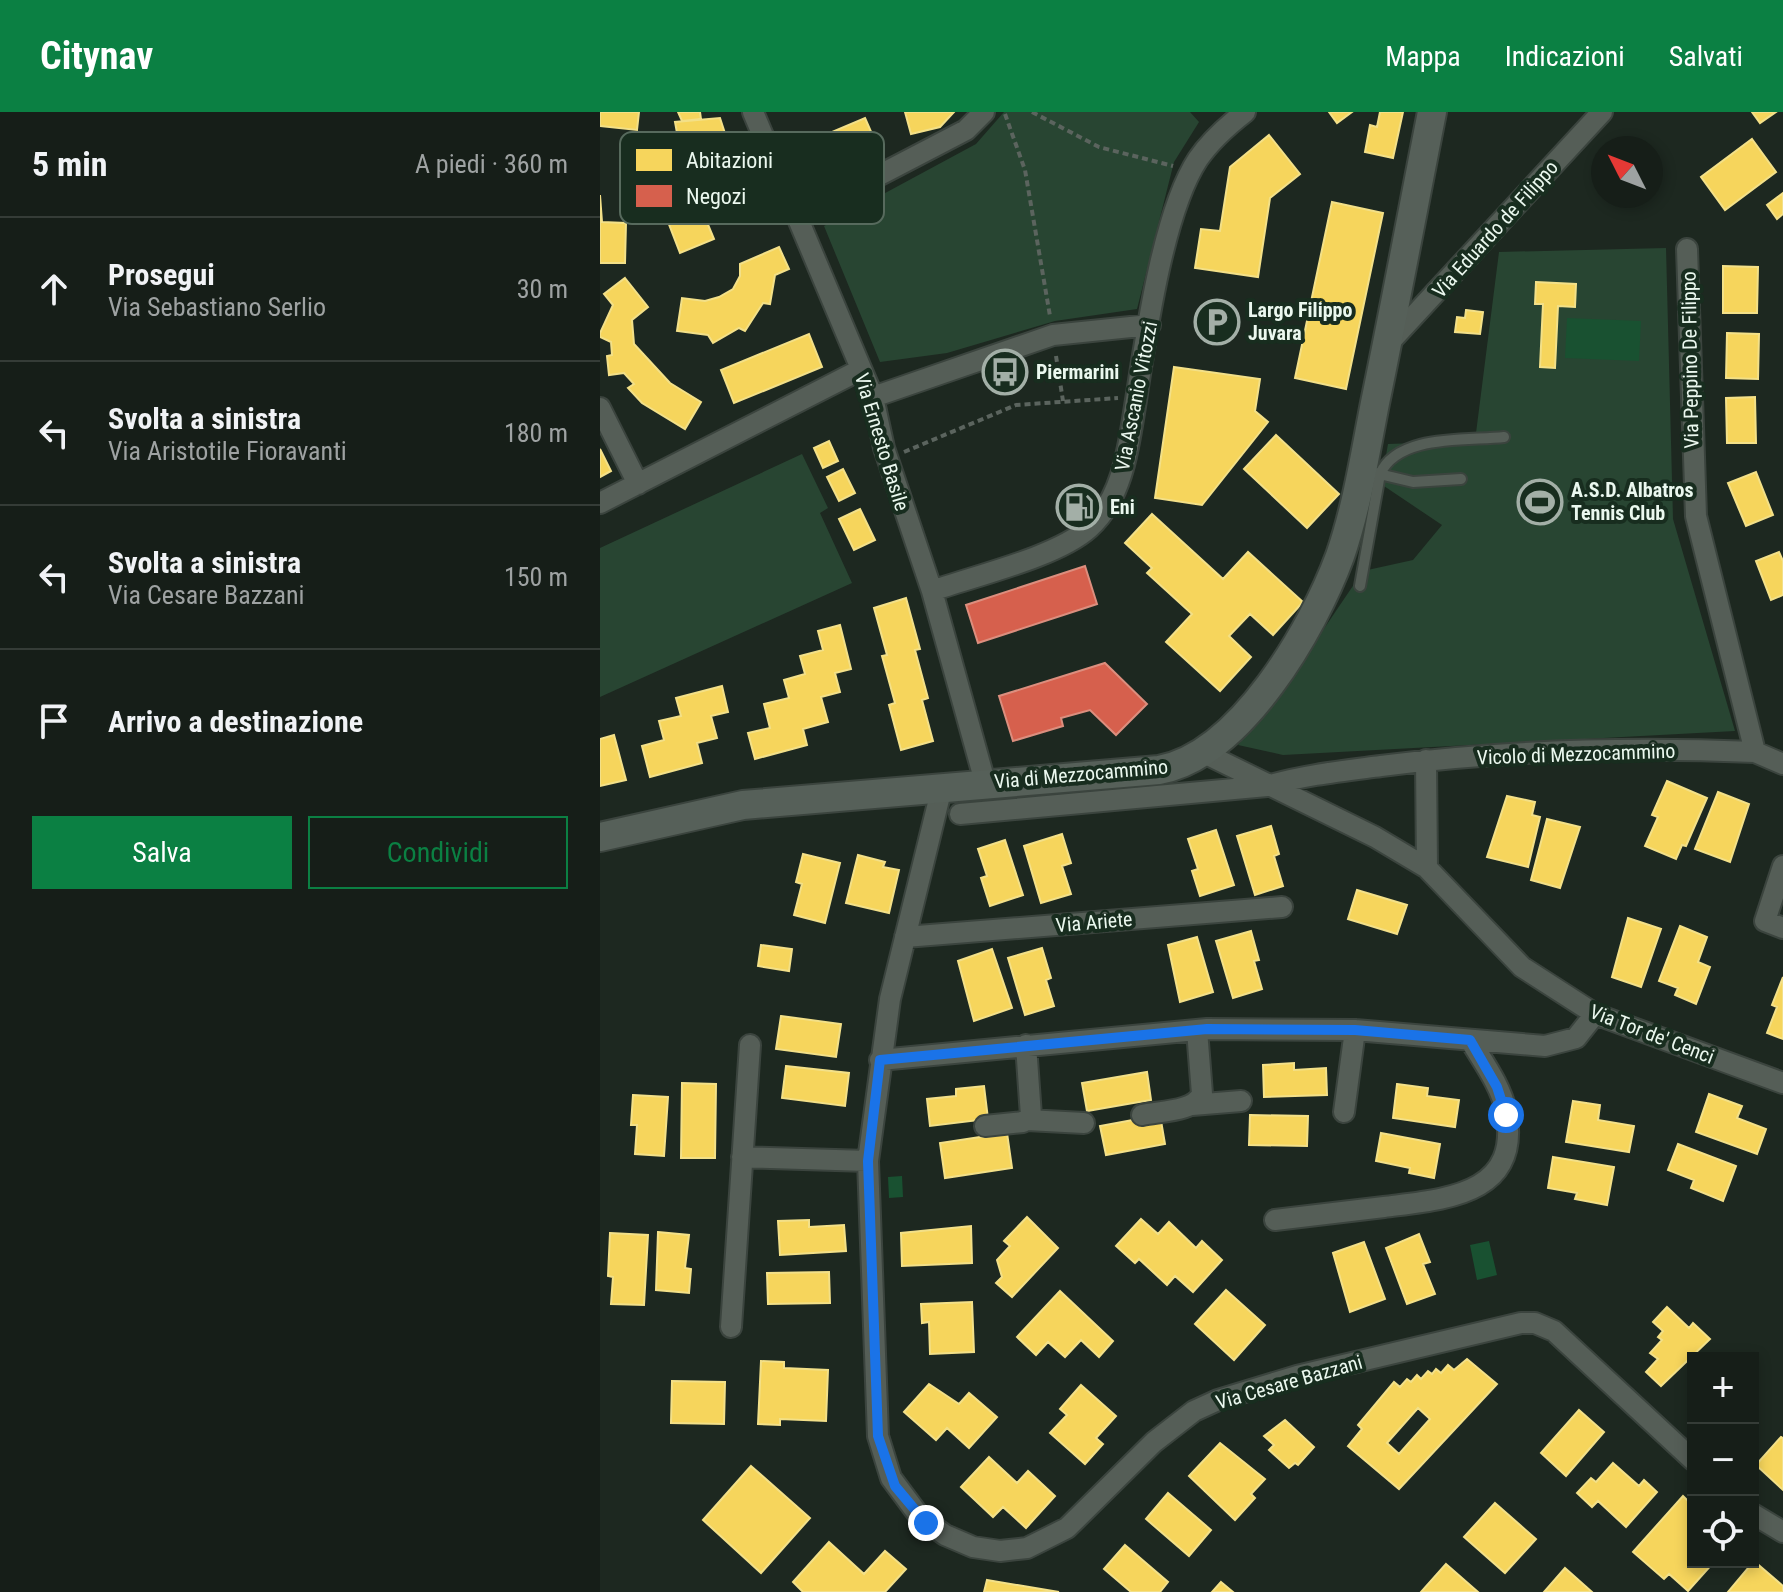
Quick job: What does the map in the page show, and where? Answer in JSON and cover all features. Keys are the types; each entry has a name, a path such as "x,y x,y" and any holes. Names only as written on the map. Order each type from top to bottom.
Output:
{"main road":[{"name":"Via di Mezzocammino","path":"600,837 730,807 985,782 1159,770 1204,753 1227,735 1250,709 1310,622 1343,548 1371,471 1387,345 1432,112"}],"street":[{"name":"Via Ernesto Basile","path":"753,112 762,132"},
{"path":"884,173 966,130 984,112"},
{"name":"Via Ascanio Vitozzi","path":"932,591 1061,546 1091,527 1116,489 1130,439 1170,228 1191,171 1215,138 1245,112"},
{"name":"Via Eduardo de Filippo","path":"1387,345 1602,112"},
{"name":"Via Ernesto Basile","path":"802,224 873,397 887,459 932,591 985,782"},
{"name":"Via Peppino De Filippo","path":"1687,249 1696,516 1755,752"},
{"path":"873,397 1053,335 1150,325"},
{"path":"600,503 860,370"},
{"path":"600,408 638,484"},
{"name":"Vicolo di Mezzocammino","path":"1267,786 1304,776 1426,760 1551,752 1755,752"},
{"path":"1755,752 1783,764"},
{"name":"Via Tor de' Cenci","path":"1204,753 1375,837 1427,868 1522,967 1595,1014 1783,1083"},
{"path":"1426,760 1427,868"},
{"name":"Via di Mezzocammino","path":"960,814 1267,786"},
{"name":"Via Cesare Bazzani","path":"942,787 905,937 880,1060 868,1161 876,1407 881,1453 895,1486 909,1506 933,1528 965,1545 993,1551 1016,1550 1056,1535 1165,1432 1218,1400 1297,1376 1521,1323 1535,1323 1554,1331 1687,1454"},
{"path":"1783,866 1765,921 1783,928"},
{"name":"Via Ariete","path":"905,937 1282,907"},
{"path":"880,1060 1197,1030 1355,1030 1528,1047 1559,1045 1582,1034 1595,1014"},
{"path":"1192,1105 1202,1094 1197,1030"},
{"path":"1344,1112 1355,1030"},
{"path":"1275,1220 1449,1198 1477,1188 1492,1176 1507,1148 1506,1110 1470,1040"},
{"path":"731,1327 750,1045"},
{"path":"1026,1045 1032,1108 1027,1120"},
{"path":"1142,1115 1192,1105 1241,1101"},
{"path":"985,1126 1027,1120 1084,1123"},
{"path":"742,1157 868,1161"},
{"path":"1759,1518 1783,1532"}],"lane":[{"path":"1371,471 1415,445 1504,437"},
{"path":"1371,471 1413,482 1461,479"},
{"path":"1360,586 1371,471"}],"path":[{"path":"1004,112 1025,170 1063,401"},
{"path":"1032,112 1099,147 1191,171"},
{"path":"887,459 1020,404 1137,397"}],"shaded area":[{"path":"1004,112 1190,112 1199,122 1174,162 1137,309 1055,321 947,353 880,362 824,226 884,224 884,194 976,144"},
{"name":"A.S.D. Albatros Tennis Club","path":"1666,248 1673,519 1735,731 1283,755 1238,745 1277,698 1363,571 1413,560 1442,525 1381,484 1388,444 1475,441 1499,252"},
{"path":"1567,318 1641,321 1639,361 1565,358"},
{"path":"802,454 828,508 820,513 852,583 600,697 600,548"},
{"path":"902,1176 903,1197 889,1198 888,1177"},
{"path":"1489,1241 1497,1275 1477,1280 1470,1245"}],"building: Abitazioni":[{"path":"600,112 639,112 637,130 600,126"},
{"path":"678,112 700,112 701,119 682,121"},
{"path":"905,112 954,112 940,127 911,134"},
{"path":"1329,112 1352,112 1337,123"},
{"path":"1380,112 1403,112 1393,158 1365,152 1370,125 1377,127"},
{"path":"1752,112 1776,112 1760,123"},
{"path":"720,118 725,132 677,132 675,122"},
{"path":"865,118 871,132 832,132"},
{"path":"1269,135 1300,174 1270,198 1258,277 1195,268 1201,229 1220,231 1230,167"},
{"path":"1752,139 1776,172 1725,210 1701,177"},
{"path":"1783,193 1783,214 1777,219 1767,205"},
{"path":"600,195 602,222 626,224 625,263 600,263"},
{"path":"1332,202 1383,213 1346,389 1295,378"},
{"path":"669,224 708,224 714,239 680,253"},
{"path":"779,247 789,269 775,275 770,304 763,303 745,331 739,328 713,343 708,335 677,331 682,298 705,301 719,297 733,289 740,276 740,264"},
{"path":"1723,266 1758,267 1757,313 1723,313"},
{"path":"625,278 648,307 632,320 634,344 670,383 701,402 685,429 642,403 628,388 634,384 624,373 609,375 607,356 612,355 611,342 600,337 600,333 613,305 604,294"},
{"path":"1536,282 1576,284 1575,307 1558,306 1555,368 1540,367 1543,304 1535,304"},
{"path":"1466,310 1483,312 1480,334 1455,332 1457,317 1465,318"},
{"path":"1727,333 1759,334 1758,379 1726,378"},
{"path":"809,334 822,367 734,403 721,370"},
{"path":"1174,367 1260,379 1255,411 1268,422 1202,505 1155,498"},
{"path":"1755,397 1756,443 1727,443 1726,398"},
{"path":"1276,435 1339,494 1307,528 1244,469"},
{"path":"829,441 838,461 823,468 814,448"},
{"path":"600,449 611,471 600,477"},
{"path":"843,469 855,493 839,501 827,477"},
{"path":"1756,472 1773,515 1746,526 1728,483"},
{"path":"860,509 875,540 854,550 839,519"},
{"path":"1152,514 1223,579 1248,552 1303,602 1273,635 1250,614 1229,636 1251,657 1220,691 1166,642 1192,614 1147,573 1152,568 1125,543"},
{"path":"1779,552 1783,561 1783,595 1771,600 1756,561"},
{"path":"906,598 920,649 915,650 928,698 922,700 933,741 901,750 889,705 895,703 882,656 887,655 874,608"},
{"path":"840,625 851,669 835,673 840,692 821,697 828,722 803,729 807,745 755,759 748,733 770,728 764,704 789,698 784,680 805,674 800,656 823,650 818,631"},
{"path":"722,686 728,712 711,716 717,738 697,743 702,763 650,777 642,746 664,740 659,721 681,716 676,698"},
{"path":"614,735 626,780 600,786 600,739"},
{"path":"1667,781 1707,798 1686,846 1682,845 1676,859 1645,846 1658,817 1652,815"},
{"path":"1718,792 1749,804 1730,862 1695,849"},
{"path":"1507,796 1535,802 1532,815 1540,817 1528,867 1487,857"},
{"path":"1547,819 1580,827 1560,888 1531,880"},
{"path":"1271,826 1279,854 1274,856 1283,886 1255,895 1237,836"},
{"path":"1216,830 1234,885 1200,896 1192,871 1198,869 1188,839"},
{"path":"1062,834 1071,863 1062,866 1071,894 1041,903 1024,846"},
{"path":"1005,840 1023,895 990,906 981,878 987,876 978,849"},
{"path":"803,854 840,863 825,923 794,915 802,884 796,882"},
{"path":"858,855 885,862 883,867 899,870 889,913 846,903"},
{"path":"1357,890 1407,905 1397,934 1348,919"},
{"path":"1628,918 1661,929 1641,987 1612,977"},
{"path":"1680,926 1707,937 1698,962 1710,967 1696,1004 1675,995 1678,988 1659,981"},
{"path":"1251,931 1259,960 1254,961 1262,989 1233,998 1216,941"},
{"path":"1197,937 1213,992 1180,1002 1168,945"},
{"path":"761,945 792,949 789,971 758,966"},
{"path":"1042,948 1051,978 1046,980 1054,1006 1025,1015 1008,958"},
{"path":"992,949 1012,1008 974,1021 958,961"},
{"path":"1783,977 1783,1039 1767,1033 1777,1007 1772,1005"},
{"path":"781,1016 841,1024 836,1057 776,1049"},
{"path":"1294,1063 1294,1070 1326,1068 1327,1095 1264,1097 1263,1065"},
{"path":"786,1066 849,1073 845,1106 782,1098"},
{"path":"1147,1072 1151,1100 1087,1111 1082,1083"},
{"path":"682,1083 716,1084 715,1158 681,1158"},
{"path":"1397,1084 1428,1088 1427,1096 1459,1100 1455,1127 1393,1118"},
{"path":"984,1086 988,1119 930,1126 927,1099 956,1096 956,1089"},
{"path":"1709,1094 1742,1106 1737,1118 1766,1129 1757,1154 1696,1132"},
{"path":"633,1095 668,1097 664,1156 635,1154 637,1125 631,1125"},
{"path":"1573,1101 1600,1105 1598,1120 1634,1126 1629,1152 1566,1142"},
{"path":"1160,1115 1165,1144 1106,1155 1100,1126"},
{"path":"1250,1115 1308,1116 1307,1146 1249,1145"},
{"path":"1007,1133 1012,1168 945,1178 940,1143"},
{"path":"1381,1133 1440,1144 1434,1178 1409,1173 1410,1168 1376,1161"},
{"path":"1678,1144 1736,1166 1723,1201 1691,1188 1694,1180 1668,1170"},
{"path":"1553,1157 1614,1167 1607,1205 1575,1199 1577,1193 1548,1188"},
{"path":"1027,1217 1058,1248 1012,1297 996,1283 1002,1277 997,1260 1010,1246 1004,1241"},
{"path":"1141,1219 1158,1234 1169,1222 1196,1248 1202,1241 1222,1260 1193,1292 1175,1276 1167,1285 1139,1259 1135,1263 1116,1246"},
{"path":"809,1220 809,1227 844,1225 846,1251 780,1255 778,1221"},
{"path":"971,1226 972,1263 902,1266 901,1233"},
{"path":"658,1232 689,1235 685,1268 691,1269 689,1293 656,1290"},
{"path":"610,1233 648,1235 644,1305 611,1304 613,1277 608,1276"},
{"path":"1419,1234 1430,1262 1423,1264 1435,1294 1407,1304 1386,1248"},
{"path":"1364,1242 1385,1299 1350,1312 1333,1253"},
{"path":"829,1272 830,1303 768,1304 767,1273"},
{"path":"1226,1290 1265,1325 1234,1360 1195,1324"},
{"path":"1060,1291 1113,1341 1099,1357 1081,1340 1065,1357 1048,1342 1036,1355 1017,1337"},
{"path":"972,1302 974,1352 930,1354 929,1322 922,1323 921,1304"},
{"path":"1667,1307 1689,1328 1693,1323 1710,1339 1696,1352 1687,1352 1687,1361 1661,1386 1646,1372 1658,1359 1650,1353 1662,1340 1658,1337 1663,1331 1653,1322"},
{"path":"1467,1359 1497,1384 1399,1489 1348,1446 1362,1429 1358,1425 1394,1382 1400,1387 1407,1379 1411,1382 1417,1375 1421,1379 1428,1371 1432,1374 1436,1369 1441,1373 1448,1365 1454,1370","holes":["1418,1408 1430,1419 1399,1454 1387,1443"]},
{"path":"761,1361 784,1362 784,1368 828,1370 826,1421 780,1419 780,1425 758,1424"},
{"path":"672,1381 725,1382 724,1424 671,1423"},
{"path":"929,1384 959,1404 969,1393 997,1417 969,1448 947,1428 936,1440 904,1412"},
{"path":"1081,1385 1116,1416 1096,1438 1103,1444 1085,1464 1050,1433 1067,1415 1060,1409"},
{"path":"1579,1410 1604,1432 1566,1476 1541,1453"},
{"path":"1285,1420 1314,1447 1298,1465 1295,1463 1289,1468 1269,1450 1274,1445 1264,1436"},
{"path":"1783,1438 1783,1490 1759,1468 1759,1462"},
{"path":"1220,1443 1265,1479 1251,1494 1255,1498 1235,1520 1189,1476"},
{"path":"989,1457 1017,1483 1028,1471 1055,1496 1026,1528 1003,1507 993,1517 961,1487"},
{"path":"1613,1463 1639,1486 1644,1480 1657,1492 1626,1527 1598,1501 1592,1507 1577,1493 1591,1478 1596,1482"},
{"path":"751,1466 810,1518 761,1573 703,1520"},
{"path":"1168,1493 1211,1530 1189,1556 1146,1519"},
{"path":"1683,1496 1687,1500 1687,1568 1709,1568 1688,1591 1669,1574 1664,1579 1633,1552"},
{"path":"1495,1503 1536,1539 1505,1573 1464,1537"},
{"path":"829,1542 864,1574 885,1551 906,1569 885,1592 803,1592 793,1582"},
{"path":"1125,1545 1168,1582 1160,1592 1131,1592 1104,1569"},
{"path":"1446,1564 1478,1592 1421,1592"},
{"path":"1759,1565 1783,1586 1783,1592 1728,1592 1748,1568 1759,1568"},
{"path":"1565,1568 1592,1592 1544,1592"},
{"path":"987,1580 1059,1592 984,1592"},
{"path":"1221,1582 1233,1592 1212,1592"}],"building: Negozi":[{"name":"Eni","path":"1082,493 1092,502 1076,520 1066,512"},
{"path":"1085,566 1097,604 978,643 966,605"},
{"path":"1105,663 1147,704 1116,735 1090,710 1061,718 1063,726 1013,741 999,696"}],"place":[{"name":"Largo Filippo Juvara","path":"1217,322"},
{"name":"Piermarini","path":"1005,372"},
{"name":"A.S.D. Albatros Tennis Club","path":"1540,502"},
{"name":"Eni","path":"1079,507"}],"route":[{"path":"926,1523 895,1486 884,1462 878,1436 868,1161 880,1060 1207,1029 1355,1030 1470,1040 1497,1087 1506,1115"}]}
